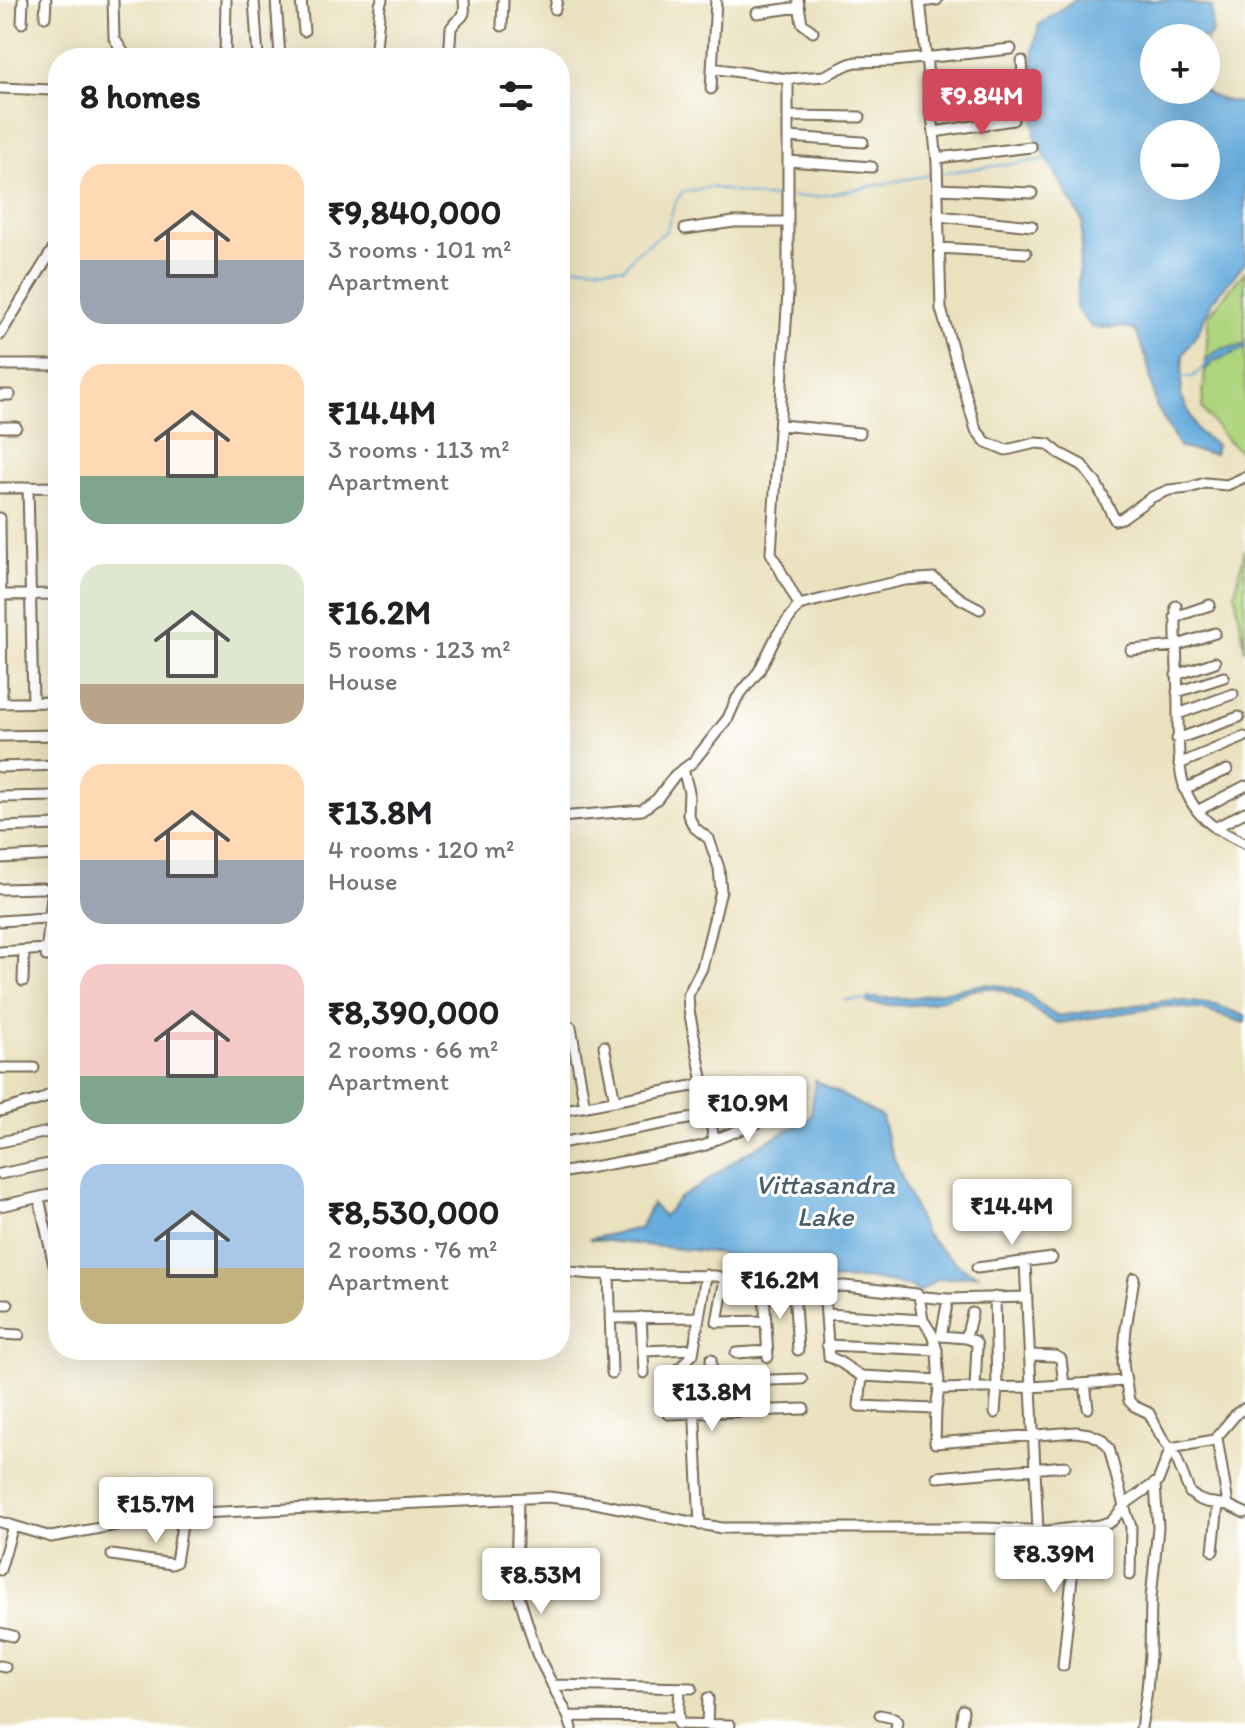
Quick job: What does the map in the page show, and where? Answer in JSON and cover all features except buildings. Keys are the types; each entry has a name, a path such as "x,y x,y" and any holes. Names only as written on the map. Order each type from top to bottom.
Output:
{"street":[{"path":"22,23 23,0"},
{"path":"45,17 46,0"},
{"path":"113,0 114,38 120,48"},
{"path":"225,48 226,0"},
{"path":"254,0 257,48"},
{"path":"276,0 279,48"},
{"path":"301,0 304,31"},
{"path":"376,48 382,0"},
{"path":"450,48 451,28 463,17 464,0"},
{"path":"502,26 503,0"},
{"path":"711,89 716,0"},
{"path":"937,0 920,1 938,173 941,309 976,430 986,442 1006,450 1036,443 1048,444 1082,465 1096,483 1115,520 1169,490 1205,483 1227,485 1245,477"},
{"path":"757,13 799,4 802,23 813,32"},
{"path":"712,68 788,79 824,76 856,62 1011,49"},
{"path":"930,98 1024,88 1022,61"},
{"path":"788,79 788,293 771,553 799,605"},
{"path":"0,88 48,90"},
{"path":"788,116 860,117"},
{"path":"934,132 1013,120"},
{"path":"788,137 863,142"},
{"path":"938,173 1031,147"},
{"path":"788,161 872,167"},
{"path":"938,173 1032,193"},
{"path":"939,216 1032,226"},
{"path":"685,229 734,222 788,222"},
{"path":"939,248 1026,253"},
{"path":"0,335 48,259"},
{"path":"0,365 48,365"},
{"path":"781,425 860,433"},
{"path":"0,427 16,427"},
{"path":"28,487 33,702"},
{"path":"0,488 48,487"},
{"path":"0,518 1,703 48,702"},
{"path":"570,816 642,810 657,799 675,775 693,762 728,718 737,698 759,671 777,635 799,605 905,580 934,578 980,609"},
{"path":"0,595 48,594"},
{"path":"1175,617 1210,605"},
{"path":"1176,606 1177,739 1184,789 1197,811 1215,828 1243,841"},
{"path":"1131,650 1175,646 1215,633"},
{"path":"1176,675 1215,662"},
{"path":"1177,692 1224,677"},
{"path":"1178,714 1233,694"},
{"path":"1177,739 1239,717"},
{"path":"0,736 48,735"},
{"path":"1179,764 1244,737"},
{"path":"0,767 48,765"},
{"path":"683,769 689,792 688,815 694,827 709,839 719,868 721,891 702,968 688,995 714,1140"},
{"path":"1184,789 1227,770"},
{"path":"1197,811 1245,786"},
{"path":"0,797 48,796"},
{"path":"1215,828 1245,812"},
{"path":"0,827 48,825"},
{"path":"0,858 48,856"},
{"path":"0,889 43,888"},
{"path":"0,921 45,918"},
{"path":"48,931 48,956"},
{"path":"0,952 46,949"},
{"path":"23,981 24,951"},
{"path":"571,1027 585,1107"},
{"path":"604,1046 615,1101"},
{"path":"0,1068 34,1068"},
{"path":"570,1109 703,1084"},
{"path":"0,1111 48,1096"},
{"path":"570,1141 709,1115"},
{"path":"570,1171 706,1145 770,1118"},
{"path":"0,1142 48,1132"},
{"path":"0,1174 48,1164"},
{"path":"0,1206 48,1196"},
{"path":"39,1198 48,1238"},
{"path":"977,1268 1052,1258"},
{"path":"1025,1262 1032,1434 1043,1531 1043,1560"},
{"path":"570,1272 706,1275 725,1278 754,1291 764,1292 850,1287 917,1294 923,1320 937,1350 939,1384 934,1439 937,1444 1076,1432 1101,1439 1109,1448 1131,1527 1130,1575"},
{"path":"609,1274 612,1373"},
{"path":"706,1275 693,1354 673,1379 693,1382 802,1379"},
{"path":"725,1278 717,1322 766,1321"},
{"path":"1134,1278 1123,1364 1129,1401 1149,1413 1180,1465 1190,1493 1198,1499 1245,1513"},
{"path":"824,1288 829,1357 862,1376 975,1388 1125,1381"},
{"path":"794,1290 798,1350"},
{"path":"736,1353 768,1354 764,1292"},
{"path":"925,1297 1027,1297"},
{"path":"995,1297 995,1413"},
{"path":"948,1299 941,1336 975,1341 975,1388"},
{"path":"966,1338 972,1313"},
{"path":"826,1314 923,1320"},
{"path":"641,1317 644,1373"},
{"path":"610,1318 699,1317"},
{"path":"0,1334 19,1335"},
{"path":"827,1345 937,1350"},
{"path":"643,1351 694,1349"},
{"path":"1029,1355 1061,1359 1064,1385"},
{"path":"711,1359 712,1381"},
{"path":"862,1376 859,1406 936,1409"},
{"path":"693,1382 700,1525"},
{"path":"1085,1384 1088,1408"},
{"path":"1171,1448 1217,1438 1237,1413 1245,1408"},
{"path":"668,1414 804,1409"},
{"path":"1213,1551 1223,1505 1217,1438"},
{"path":"0,1522 57,1537 184,1513 549,1497 700,1525 736,1528 987,1528 1043,1531 1108,1523 1124,1506 1155,1485 1171,1448"},
{"path":"937,1477 1065,1466"},
{"path":"1141,1728 1147,1690 1158,1527 1155,1485"},
{"path":"518,1499 518,1593 537,1654 572,1728"},
{"path":"112,1555 172,1564 176,1562 184,1513"},
{"path":"0,1569 13,1526"},
{"path":"1063,1666 1077,1528"},
{"path":"0,1633 13,1636"},
{"path":"552,1685 692,1688"},
{"path":"678,1723 680,1688"},
{"path":"707,1725 708,1698"},
{"path":"961,1728 963,1710"},
{"path":"880,1715 894,1718 896,1728"},
{"path":"568,1716 730,1725"}],"green space":[{"path":"1245,271 1245,345 1220,349 1206,359 1209,315"},
{"path":"1245,348 1245,456 1226,439 1202,408 1205,370 1214,361"},
{"path":"1245,549 1245,650 1235,593"}],"water":[{"path":"1074,0 1176,0 1212,7 1212,24 1140,24 1140,104 1220,104 1220,98 1245,104 1245,263 1213,300 1183,355 1181,395 1198,432 1216,445 1214,454 1180,448 1156,405 1147,360 1136,331 1122,327 1092,328 1076,308 1083,222 1035,137 1033,51 1039,25"},
{"path":"1245,345 1245,348 1214,361 1205,370 1206,359 1220,349"},
{"path":"984,984 1020,991 1057,1016 1173,1000 1216,1005 1245,1016 1245,1023 1203,1010 1168,1006 1059,1023 1010,993 989,988 921,1004 867,1003 868,998 911,998"},
{"name":"Vittasandra Lake","path":"815,1080 882,1117 889,1146 924,1232 963,1268 978,1275 936,1280 920,1292 909,1286 871,1279 768,1277 719,1253 589,1239 640,1228 652,1204 664,1216 679,1198 744,1154 811,1117"}],"waterway":[{"path":"940,173 1049,159"},
{"path":"791,197 816,197 934,174"},
{"path":"570,266 624,268 635,254 666,231 682,192 711,187 761,197 784,197"},
{"path":"1179,378 1193,377 1207,364"},
{"path":"844,1000 867,1000"}]}
